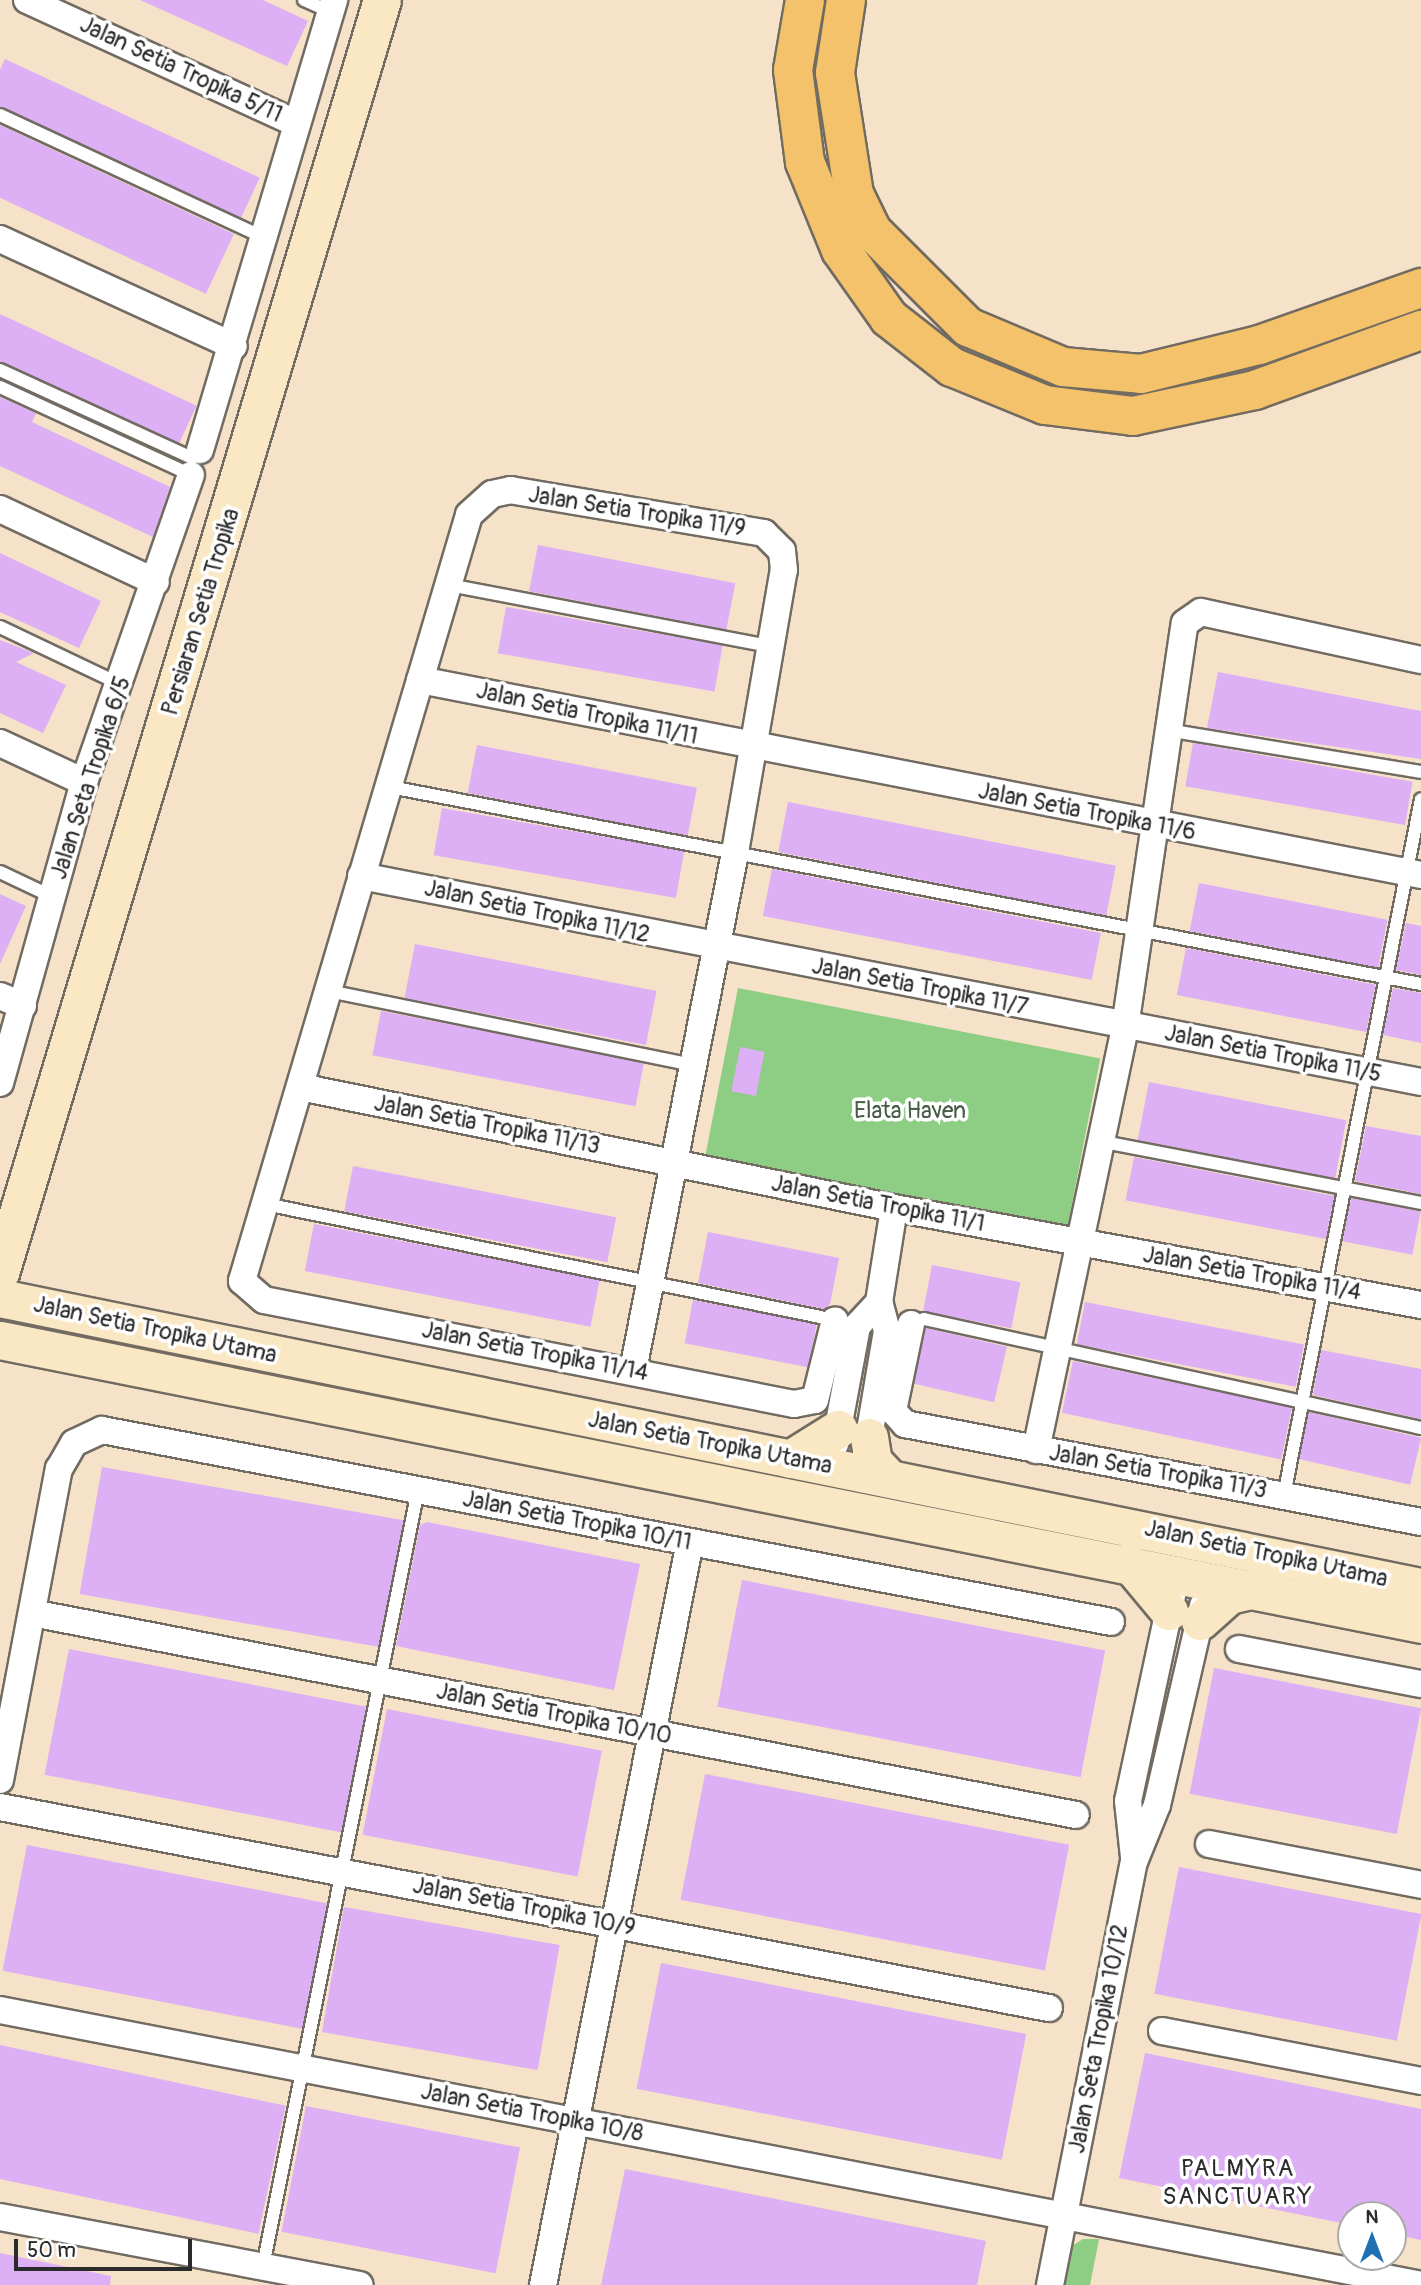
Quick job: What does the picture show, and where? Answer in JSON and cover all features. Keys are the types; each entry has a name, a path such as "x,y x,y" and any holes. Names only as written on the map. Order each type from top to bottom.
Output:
{"highway":[{"path":"805,0 793,70 806,162 841,250 889,318 952,367 1045,405 1133,416 1255,390 1421,330"},
{"path":"846,0 835,73 854,194 872,231 968,327 1063,367 1141,374 1259,345 1421,288"}],"main road":[{"name":"Persiaran Setia Tropika","path":"0,1273 6,1226 96,965 382,0"},
{"name":"Jalan Setia Tropika Utama","path":"0,1298 790,1459 1202,1539 1421,1587"},
{"name":"Jalan Setia Tropika Utama","path":"0,1340 1261,1588 1421,1624"},
{"path":"790,1459 868,1429 873,1461 861,1472"},
{"path":"1128,1562 1184,1616 1229,1595 1261,1588"}],"street":[{"name":"Jalan Setia Tropika 5/11","path":"27,0 296,123"},
{"path":"200,450 234,346 263,237 332,6"},
{"path":"0,239 234,346"},
{"name":"Jalan Seta Tropika 6/5","path":"0,1083 11,1001 53,897 84,782 121,684 191,475"},
{"name":"Jalan Setia Tropika 11/9","path":"449,585 473,507 511,490 764,533 782,551 784,570 770,646"},
{"path":"0,509 156,582"},
{"path":"265,1204 329,991 360,876 390,787 449,585"},
{"path":"1036,1450 1104,1142 1125,1027 1159,825 1166,730 1185,623 1210,614 1421,660"},
{"path":"633,1370 734,858 770,646"},
{"name":"Jalan Setia Tropika 11/11","path":"420,680 753,748"},
{"path":"0,743 84,782"},
{"name":"Jalan Setia Tropika 11/6","path":"753,748 1414,874"},
{"name":"Jalan Setia Tropika 11/12","path":"360,876 715,948"},
{"name":"Jalan Setia Tropika 11/7","path":"715,948 1125,1027"},
{"name":"Jalan Setia Tropika 11/5","path":"1125,1027 1421,1082"},
{"name":"Jalan Setia Tropika 11/13","path":"300,1087 675,1163"},
{"name":"Jalan Setia Tropika 11/1","path":"675,1163 1082,1244"},
{"name":"Jalan Setia Tropika 11/14","path":"265,1204 242,1281 264,1300 806,1404 815,1400 835,1320"},
{"path":"840,1506 861,1472 879,1377 887,1331 878,1303 894,1208"},
{"name":"Jalan Setia Tropika 11/4","path":"1082,1244 1421,1305"},
{"path":"868,1429 848,1372 857,1326 878,1303"},
{"path":"868,1429 911,1324"},
{"path":"848,1372 879,1377"},
{"name":"Jalan Setia Tropika 11/3","path":"868,1429 1036,1450 1421,1522"},
{"name":"Jalan Setia Tropika 10/11","path":"32,1613 59,1469 74,1443 102,1430 1111,1622"},
{"name":"Jalan Seta Tropika 10/12","path":"1134,1862 1128,1801 1151,1697 1184,1616 1202,1539"},
{"path":"543,2285 617,1925 690,1542"},
{"path":"0,1780 32,1613"},
{"name":"Jalan Setia Tropika 10/10","path":"32,1613 1076,1815"},
{"name":"Jalan Seta Tropika 10/12","path":"1050,2285 1134,1862 1157,1805 1181,1703 1184,1616"},
{"path":"1238,1649 1421,1684"},
{"path":"1151,1697 1181,1703"},
{"name":"Jalan Setia Tropika 10/9","path":"0,1807 1049,2008"},
{"path":"1209,1844 1421,1885"},
{"name":"Jalan Setia Tropika 10/8","path":"0,2010 1421,2284"},
{"path":"1162,2031 1421,2081"},
{"path":"0,2217 360,2285"}],"lane":[{"path":"304,0 332,6"},
{"path":"0,116 263,237"},
{"path":"0,370 192,458 200,450"},
{"path":"0,387 191,475"},
{"path":"449,585 770,646"},
{"path":"0,627 121,684"},
{"path":"1166,730 1421,772"},
{"path":"390,787 734,858 1141,928 1421,984"},
{"path":"1284,1495 1387,978 1414,874 1421,799"},
{"path":"0,872 53,897"},
{"path":"329,991 693,1065"},
{"path":"1104,1142 1421,1203"},
{"path":"265,1204 835,1320"},
{"path":"911,1324 924,1319 1302,1405 1421,1428"},
{"path":"263,2266 378,1679 418,1490"}],"green space":[{"name":"Elata Haven","path":"738,988 1100,1058 1067,1228 705,1158"},
{"path":"1083,2239 1099,2239 1090,2285 1059,2285 1066,2250"}],"building":[{"path":"140,0 263,0 308,21 287,66"},
{"path":"5,59 260,178 240,220 0,109 0,70"},
{"path":"0,125 234,234 206,294 0,198"},
{"path":"0,314 197,406 177,448 0,366"},
{"path":"0,397 36,413 32,422 170,487 153,537 0,466"},
{"path":"538,545 735,583 726,629 529,591"},
{"path":"0,553 101,601 79,648 0,612"},
{"path":"506,607 723,645 714,691 498,653"},
{"path":"0,640 34,653 16,662 66,685 43,733 0,713"},
{"path":"1218,672 1421,711 1421,759 1207,728"},
{"path":"1193,743 1413,782 1405,825 1185,786"},
{"path":"477,745 697,788 688,836 468,793"},
{"path":"788,802 1116,866 1106,916 778,852"},
{"path":"442,808 684,851 676,898 434,855"},
{"path":"772,869 1101,933 1092,980 763,916"},
{"path":"1199,883 1387,920 1378,968 1190,931"},
{"path":"0,894 26,906 0,964"},
{"path":"1406,923 1421,926 1421,975 1396,970"},
{"path":"415,944 656,991 646,1045 405,998"},
{"path":"1186,948 1375,985 1366,1032 1177,995"},
{"path":"1393,988 1421,993 1421,1043 1383,1035"},
{"path":"381,1011 644,1062 635,1106 372,1055"},
{"path":"740,1047 765,1052 756,1096 731,1091"},
{"path":"1149,1082 1346,1120 1335,1178 1138,1140"},
{"path":"1366,1126 1421,1136 1421,1194 1355,1181"},
{"path":"1134,1157 1334,1196 1326,1239 1126,1200"},
{"path":"353,1166 616,1217 607,1262 344,1211"},
{"path":"1351,1198 1421,1212 1412,1255 1343,1241"},
{"path":"314,1224 600,1280 590,1327 305,1271"},
{"path":"708,1232 839,1258 830,1304 824,1309 698,1283"},
{"path":"932,1265 1020,1282 1011,1328 923,1311"},
{"path":"693,1300 817,1324 808,1367 685,1343"},
{"path":"1085,1302 1304,1345 1296,1387 1077,1344"},
{"path":"926,1328 1007,1347 994,1402 913,1384"},
{"path":"1321,1350 1421,1369 1421,1419 1313,1395"},
{"path":"1073,1361 1292,1408 1281,1459 1062,1413"},
{"path":"1309,1412 1421,1438 1410,1485 1298,1459"},
{"path":"102,1467 403,1520 381,1647 80,1594"},
{"path":"427,1522 640,1564 614,1690 396,1646 420,1525"},
{"path":"742,1580 1105,1651 1081,1777 717,1707"},
{"path":"69,1649 366,1707 342,1832 45,1775"},
{"path":"1214,1668 1421,1708 1397,1834 1190,1794"},
{"path":"387,1709 602,1751 578,1876 363,1835"},
{"path":"705,1774 1069,1845 1045,1970 681,1900"},
{"path":"27,1845 327,1903 303,2029 3,1971"},
{"path":"1179,1867 1421,1914 1397,2041 1154,1994"},
{"path":"344,1907 560,1945 538,2070 322,2032"},
{"path":"661,1963 1026,2034 1002,2160 637,2089"},
{"path":"0,2045 286,2106 258,2234 0,2179"},
{"path":"1145,2053 1421,2109 1421,2240 1407,2237 1407,2201 1337,2201 1337,2222 1119,2178"},
{"path":"306,2106 520,2148 496,2273 282,2232"},
{"path":"625,2169 986,2241 977,2285 601,2285"},
{"path":"0,2253 111,2276 110,2285 0,2285"}],"district":[{"name":"PALMYRA SANCTUARY","path":"1238,2183"}]}
